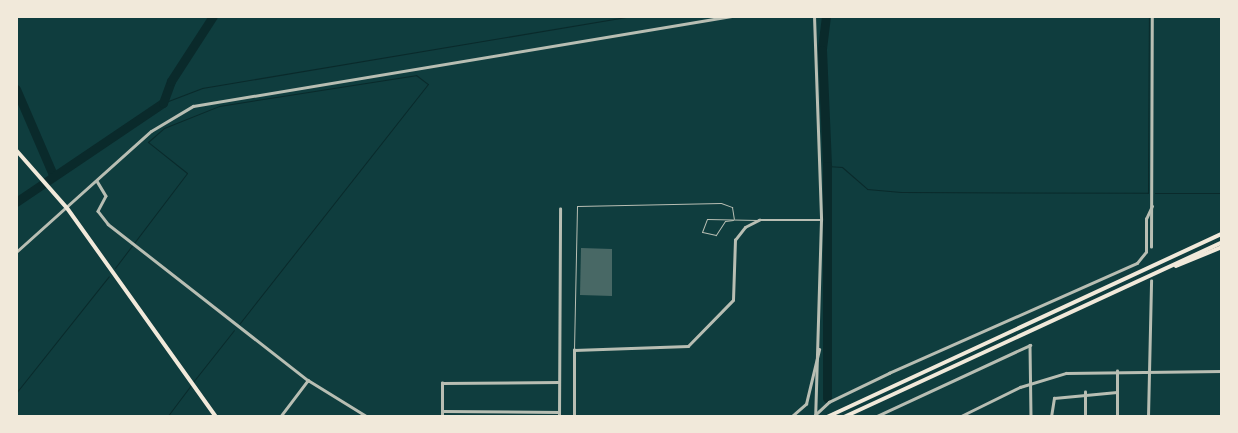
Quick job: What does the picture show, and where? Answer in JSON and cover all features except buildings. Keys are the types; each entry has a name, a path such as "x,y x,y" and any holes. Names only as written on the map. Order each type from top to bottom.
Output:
{"highway":[{"path":"16,150 67,208 216,417"},
{"path":"827,417 1222,234"},
{"path":"844,417 1222,242"},
{"path":"1126,286 1222,247"}],"street":[{"path":"16,252 157,126 211,101 732,16"},
{"path":"814,16 821,220 819,350 815,416"},
{"path":"1151,247 1152,16"},
{"path":"97,181 106,196 98,211 103,220 308,380 368,417"},
{"path":"815,416 829,402 889,373 1137,263 1146,252 1146,218 1152,206"},
{"path":"559,417 560,209"},
{"path":"574,417 574,350 688,346 733,300 735,240 745,227 759,220 821,220"},
{"path":"1148,417 1151,281"},
{"path":"875,417 1030,345 1031,417"},
{"path":"791,417 806,404 819,350"},
{"path":"1117,371 1117,417"},
{"path":"959,417 1031,383 1066,373 1222,371"},
{"path":"280,417 308,380"},
{"path":"442,417 442,382 560,382"},
{"path":"1051,417 1054,398 1085,392 1117,392"},
{"path":"1085,392 1085,417"},
{"path":"442,411 559,412"}],"lane":[{"path":"574,350 577,206 721,203 732,207 734,219"},
{"path":"734,219 725,221 716,235 702,232 707,219 734,219 759,220"}],"waterway":[{"path":"16,202 163,103 171,81 213,16"},
{"path":"163,103 202,88 632,16"},
{"path":"826,16 822,50 827,166 827,398"},
{"path":"827,166 842,167 867,189 901,192 1148,193 1149,16"},
{"path":"115,268 187,173 148,142 164,128 219,106 416,75 428,84 239,324"},
{"path":"16,89 53,175"},
{"path":"1155,193 1222,193"},
{"path":"16,393 109,276"},
{"path":"193,382 234,330"},
{"path":"167,417 191,385"}]}
